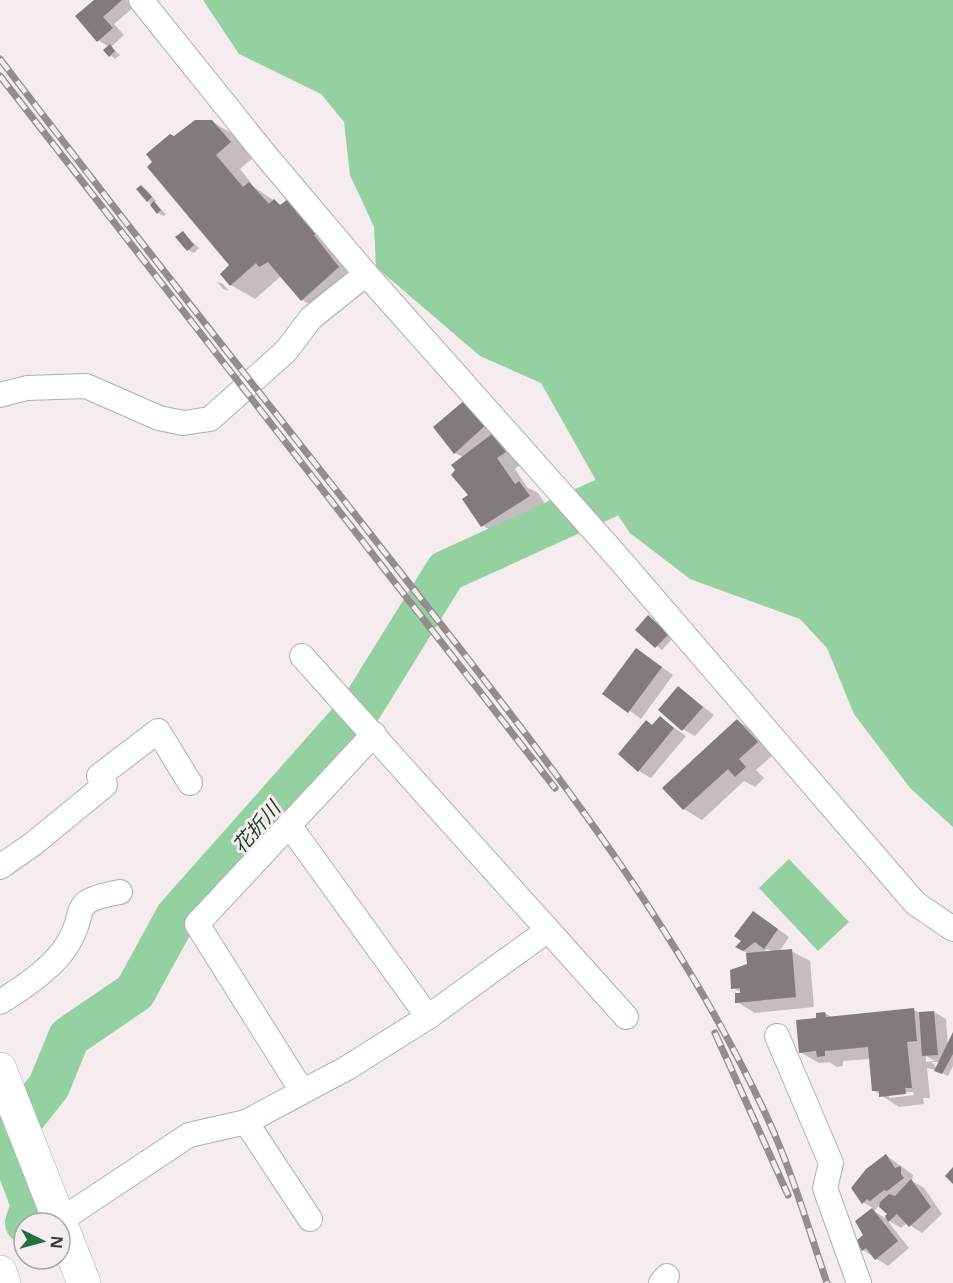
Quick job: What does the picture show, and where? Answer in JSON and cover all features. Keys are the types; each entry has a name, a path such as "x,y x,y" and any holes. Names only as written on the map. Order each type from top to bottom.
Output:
{"main road":[{"path":"0,1069 57,1211"},
{"path":"72,1250 84,1283"}],"street":[{"path":"141,0 267,157 366,274 614,552 915,903 953,929"},
{"path":"0,395 27,388 86,386 159,418 183,423 210,419 286,351 311,318 366,274"},
{"path":"302,656 626,1017"},
{"path":"0,867 33,844 105,785 99,776 158,731 190,783"},
{"path":"302,1091 197,924 374,734"},
{"path":"289,825 428,1017"},
{"path":"0,1002 53,962 68,945 82,905 93,897 120,892"},
{"path":"72,1213 189,1135 246,1122 347,1068 428,1017 548,930"},
{"path":"777,1036 831,1163 825,1188 859,1283"},
{"path":"246,1122 310,1219"}],"shaded area":[{"path":"203,0 953,0 953,827 910,788 854,714 827,648 800,619 690,579 630,533 606,498 541,383 480,356 376,267 374,227 350,175 344,122 321,94 239,54"},
{"path":"789,859 849,922 818,951 759,888"}],"building":[{"path":"94,0 122,0 103,17 113,28 97,42 75,16"},
{"path":"110,44 115,51 109,57 103,50"},
{"path":"195,120 212,120 231,142 216,155 243,187 249,182 269,204 274,199 280,205 288,199 316,233 314,235 339,267 301,301 268,262 259,267 256,263 230,286 220,274 229,265 147,167 152,162 146,154 170,134 174,136"},
{"path":"141,185 152,197 147,202 136,189"},
{"path":"154,201 161,210 157,214 150,205"},
{"path":"183,231 194,245 187,251 175,237"},
{"path":"465,400 487,424 454,454 433,427"},
{"path":"492,434 506,452 497,458 515,484 519,481 530,496 481,527 462,499 468,495 451,475 455,470 451,465"},
{"path":"648,615 669,634 655,648 635,630"},
{"path":"636,648 662,667 628,713 602,694"},
{"path":"678,686 703,707 682,731 658,710"},
{"path":"660,716 674,728 638,772 618,754 646,720 652,725"},
{"path":"737,719 758,742 739,759 746,767 735,777 728,769 683,810 662,788"},
{"path":"753,911 778,929 764,949 755,942 743,951 735,947 741,941 734,936"},
{"path":"792,949 796,997 735,1003 735,993 740,993 740,988 731,989 730,970 747,964 746,953"},
{"path":"914,1008 917,1041 907,1042 912,1088 905,1088 906,1094 879,1097 879,1091 872,1091 868,1047 825,1051 825,1056 817,1057 816,1051 799,1053 796,1020 816,1018 816,1013 825,1012 826,1017"},
{"path":"934,1011 938,1055 922,1056 919,1012"},
{"path":"953,1032 953,1054 942,1074 934,1071"},
{"path":"886,1154 895,1168 901,1166 901,1174 904,1178 887,1191 884,1190 862,1204 851,1188 866,1169"},
{"path":"953,1167 953,1184 945,1176"},
{"path":"911,1179 931,1207 909,1227 897,1214 888,1222 885,1216 887,1214 879,1207 880,1202 889,1194 895,1196"},
{"path":"872,1208 898,1241 875,1260 866,1248 862,1251 856,1241 863,1235 855,1221"}],"waterway":[{"name":"花折川","path":"30,1211 32,1205 7,1139 49,1086 69,1037 135,992 176,917 361,708 446,571 606,498"}],"railway":[{"path":"0,59 493,691 594,826 686,967 728,1040 775,1135 827,1283"},
{"path":"0,76 555,788"},
{"path":"715,1033 788,1195"}]}
